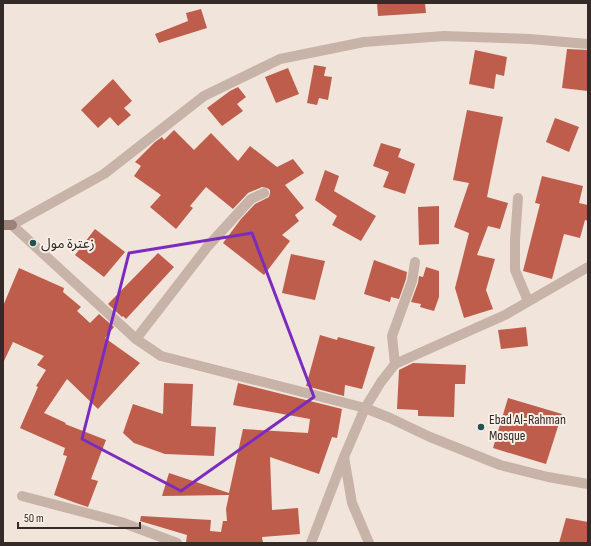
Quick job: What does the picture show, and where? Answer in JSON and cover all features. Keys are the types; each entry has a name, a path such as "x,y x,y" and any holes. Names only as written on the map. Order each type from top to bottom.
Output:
{"street":[{"path":"588,44 530,39 444,36 364,42 280,59 204,96 104,174 7,225 136,339 161,356 365,408 430,437 500,464 548,477 588,484"},
{"path":"136,339 208,246 251,199 264,193"},
{"path":"518,198 515,240 515,270 528,302"},
{"path":"395,364 392,336 412,281 415,262"},
{"path":"311,543 344,457 365,408 381,382 395,364 505,315 588,267"},
{"path":"344,457 352,503 369,543"},
{"path":"22,496 121,522 177,543"}],"highlighted area":[{"path":"252,233 314,397 181,491 82,439 129,253"}],"building":[{"path":"377,3 425,3 426,13 378,16"},
{"path":"201,9 207,28 159,43 155,34 188,21 186,13"},
{"path":"567,49 588,50 588,91 562,88"},
{"path":"475,50 507,57 504,76 496,74 494,89 469,84"},
{"path":"314,65 326,67 324,76 332,77 328,100 319,98 317,105 307,103"},
{"path":"288,68 299,94 276,103 265,77"},
{"path":"113,79 132,101 124,108 131,115 118,126 110,117 98,128 81,110"},
{"path":"238,87 246,97 237,104 243,111 222,126 207,108"},
{"path":"467,110 503,117 487,197 508,203 500,229 488,226 477,255 495,259 486,290 493,309 464,318 455,288 469,233 454,227 469,183 453,180"},
{"path":"555,118 579,127 569,152 546,142"},
{"path":"174,130 194,150 211,133 238,161 250,146 277,167 293,159 304,173 285,185 304,208 295,215 299,221 282,235 290,241 264,275 223,243 241,219 255,204 269,197 270,190 267,188 262,187 248,193 233,209 206,187 190,206 193,208 176,229 150,207 161,195 134,176 141,166 135,162 155,142 162,137 164,140"},
{"path":"381,143 401,149 398,157 415,164 405,194 383,187 389,172 373,166"},
{"path":"325,170 339,176 334,191 376,216 361,241 332,225 337,216 315,200"},
{"path":"542,176 583,186 579,203 588,205 588,221 585,220 580,238 564,234 552,279 523,271 540,204 535,203"},
{"path":"439,206 439,244 419,245 418,207"},
{"path":"95,229 125,252 104,277 75,255"},
{"path":"158,253 174,267 126,319 123,316 122,317 108,304"},
{"path":"291,254 325,261 315,300 282,293"},
{"path":"374,260 407,272 399,299 391,297 390,302 364,294"},
{"path":"426,267 439,271 439,297 434,311 420,307 421,304 411,302 419,276 423,277"},
{"path":"19,268 64,288 63,292 81,307 77,311 90,323 99,314 114,327 105,338 140,363 98,409 67,379 44,413 66,423 65,424 106,440 91,479 98,481 88,507 54,495 67,456 63,455 65,448 20,428 38,387 36,386 46,370 37,365 44,356 13,342 3,363 3,306"},
{"path":"526,327 528,346 501,349 498,330"},
{"path":"320,335 337,340 338,337 375,347 362,389 345,385 344,396 306,386"},
{"path":"413,363 466,365 465,384 455,384 454,417 418,416 418,410 397,409 399,370"},
{"path":"164,383 193,384 191,426 216,427 214,456 165,454 134,443 123,433 133,404 163,414"},
{"path":"238,383 342,409 337,438 332,437 319,474 270,457 272,510 298,508 300,534 262,537 263,543 186,543 187,535 140,521 141,516 211,520 210,531 221,532 223,521 227,521 226,509 229,495 162,496 169,473 229,493 243,429 308,433 310,419 233,405"},
{"path":"508,398 562,414 546,464 493,448"},
{"path":"566,518 588,522 588,543 559,543"}],"place":[{"name":"زعترة مول","path":"33,243"},
{"name":"Ebad Al-Rahman Mosque","path":"481,427"}]}
